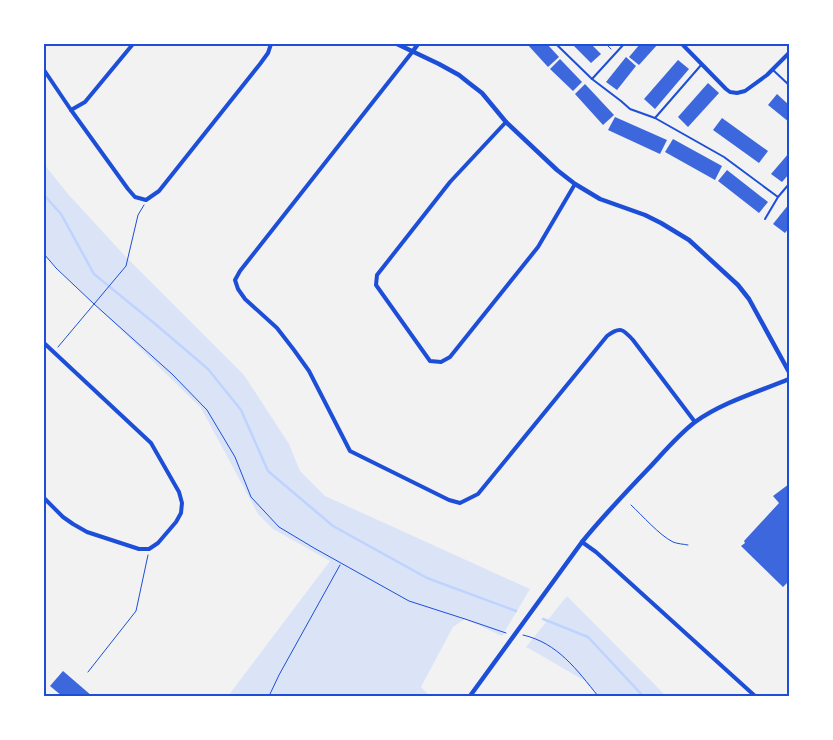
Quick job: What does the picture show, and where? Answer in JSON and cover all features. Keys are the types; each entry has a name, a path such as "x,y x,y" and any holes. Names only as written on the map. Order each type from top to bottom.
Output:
{"street":[{"path":"71,110 85,102 133,44"},
{"path":"44,70 128,189 135,197 146,200 159,191 260,64 268,53 271,44"},
{"path":"397,44 459,75 482,93 506,122 557,170 576,184 600,199 653,219 675,230 689,240 738,285 749,299 789,372"},
{"path":"418,44 240,271 235,280 238,289 245,299 277,328 309,371 350,451 449,500 460,503 478,494 607,336 614,330 621,330 633,340 695,422"},
{"path":"682,44 726,89 737,93 745,91 773,70 789,53"},
{"path":"506,122 450,182 377,274 376,284 430,361 441,362 450,357 538,247 576,184"},
{"path":"44,343 151,443 179,492 182,503 181,513 176,522 158,543 149,549 139,549 87,532 63,517 44,498"},
{"path":"470,696 582,542 672,443 695,422 727,404 789,379"},
{"path":"582,542 596,552 755,696"}],"lane":[{"path":"556,44 592,80 630,109 655,118 724,157 778,197"},
{"path":"592,80 624,44"},
{"path":"655,118 702,64"},
{"path":"773,70 789,85"},
{"path":"765,220 778,197 789,184"}],"path":[{"path":"606,44 616,53"},
{"path":"54,352 126,266 138,215 146,200"},
{"path":"44,254 56,268 172,374 207,410 235,457 251,497 279,527 409,601 503,632 528,636 544,643 558,651 572,663 598,696"},
{"path":"631,505 672,542 688,545"},
{"path":"88,672 136,612 149,549"},
{"path":"271,696 270,694 279,675 341,564"}],"shaded area":[{"path":"44,164 68,194 126,257 244,375 289,444 300,471 325,496 530,589 502,636 465,619 453,627 421,687 430,696 228,696 330,561 273,529 258,514 201,408 44,255"},
{"path":"567,596 666,696 598,696 585,681 526,647"}],"building":[{"path":"527,44 547,44 559,57 548,67"},
{"path":"572,44 591,44 601,54 591,63"},
{"path":"640,44 658,44 639,65 629,57"},
{"path":"626,57 636,66 617,90 606,82"},
{"path":"560,59 582,82 573,91 550,69"},
{"path":"678,60 689,69 655,109 644,99"},
{"path":"708,83 719,93 688,127 678,117"},
{"path":"585,84 614,115 603,125 575,94"},
{"path":"777,94 789,105 789,122 768,105"},
{"path":"615,117 667,140 660,154 608,130"},
{"path":"722,118 768,151 759,163 713,130"},
{"path":"673,139 722,166 715,180 665,152"},
{"path":"789,153 789,174 782,182 771,174"},
{"path":"727,170 768,202 759,213 718,181"},
{"path":"789,204 789,228 785,233 773,224"},
{"path":"789,484 789,583 783,587 741,546 779,503 773,496"},
{"path":"63,671 92,696 62,696 50,686"}],"waterway":[{"path":"44,195 61,214 94,274 208,369 241,410 268,471 333,526 427,578 516,611"},
{"path":"543,619 588,637 643,696"}]}
